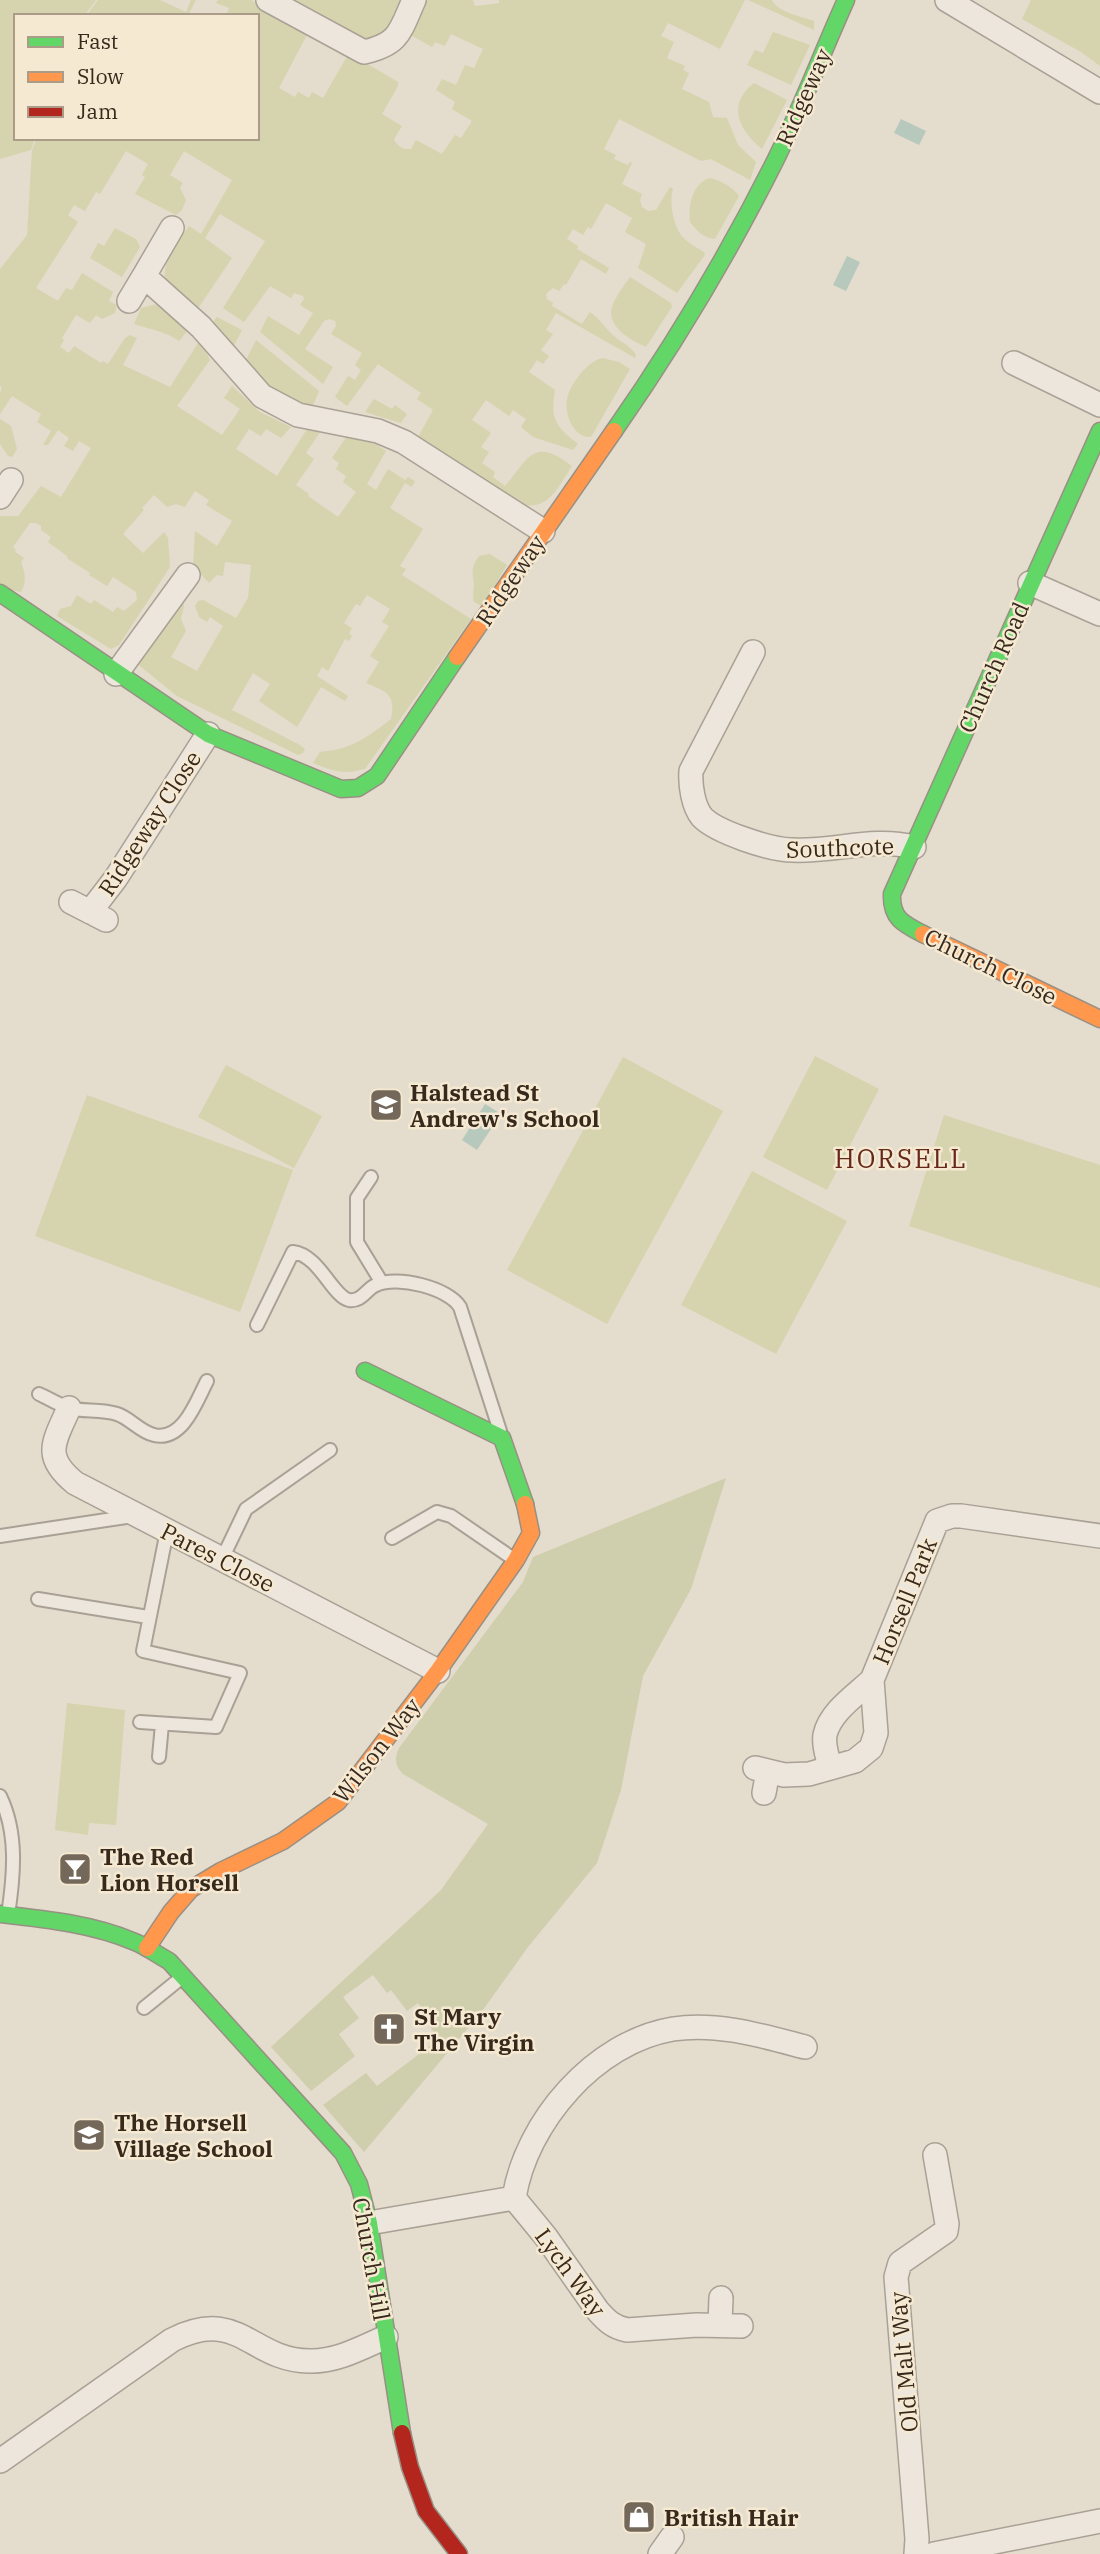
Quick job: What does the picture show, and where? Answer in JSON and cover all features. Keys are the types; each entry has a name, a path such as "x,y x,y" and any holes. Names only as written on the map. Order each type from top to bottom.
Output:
{"street":[{"path":"268,0 364,52 385,47 397,37 414,0"},
{"name":"Ridgeway","path":"0,593 208,734 335,788 351,790 364,786 377,776 543,531 661,364 725,257 775,160 846,0"},
{"path":"947,0 1100,92"},
{"path":"128,301 172,228"},
{"path":"144,276 201,327 262,396 298,415 378,431 404,442 543,531"},
{"path":"1013,365 1100,405"},
{"name":"Church Road","path":"891,904 892,894 1100,431"},
{"path":"116,674 188,575"},
{"path":"1030,583 1100,614"},
{"name":"Southcote","path":"742,657 691,771 696,821 776,849 801,850 883,842 914,847"},
{"name":"Ridgeway Close","path":"89,911 116,878 208,734"},
{"name":"Church Close","path":"891,904 895,916 905,925 1100,1019"},
{"path":"365,1371 502,1438"},
{"name":"Pares Close","path":"69,1408 54,1441 54,1458 58,1469 75,1483 438,1671"},
{"name":"Wilson Way","path":"148,1948 171,1912 191,1889 221,1871 284,1842 338,1802 438,1671 516,1560 531,1533 526,1506 502,1438"},
{"name":"Horsell Park","path":"831,1768 825,1751 825,1735 833,1719 872,1680 937,1521 961,1516 1100,1536"},
{"name":"Horsell Park","path":"762,1778 809,1774 831,1768 855,1761 871,1748 876,1733 872,1680"},
{"name":"Church Hill","path":"4,1914 97,1930 148,1948 169,1961 343,2153 359,2184 369,2223 400,2426 414,2482 426,2511 458,2554"},
{"path":"369,2223 514,2198 531,2143 550,2110 587,2074 626,2046 659,2032 696,2027 725,2030 778,2048 805,2047"},
{"name":"Old Malt Way","path":"934,2155 946,2231 900,2263 897,2277 917,2539 924,2554 1100,2521"},
{"name":"Lych Way","path":"514,2198 546,2237 598,2311 616,2328 626,2330 731,2325 721,2298"},
{"path":"0,2461 172,2340 196,2330 222,2328 238,2333 282,2357 311,2361 341,2356 386,2337"}],"lane":[{"path":"371,1177 356,1198 357,1242 382,1283"},
{"path":"257,1325 293,1252 303,1255 325,1274 342,1297 348,1300 360,1298 375,1285 382,1283 411,1283 436,1288 456,1299 502,1438"},
{"path":"39,1394 69,1408 119,1414 156,1436 177,1429 189,1418 207,1381"},
{"path":"222,1559 246,1509 330,1450"},
{"path":"392,1538 437,1512 451,1516 516,1560"},
{"path":"0,1536 136,1515"},
{"path":"140,1722 216,1727 240,1673 143,1651 167,1531"},
{"path":"38,1599 148,1617"},
{"path":"159,1758 162,1724"},
{"path":"0,1796 12,1833 13,1874 4,1914"},
{"path":"0,1868 13,1874"},
{"path":"144,2008 184,1976"}],"green space":[{"path":"0,0 96,0 86,14 14,14 14,140 34,140 31,150 0,159"},
{"path":"98,0 160,0 186,12 191,0 196,0 189,14 88,14"},
{"path":"218,0 251,0 308,33 279,88 295,97 298,92 309,98 312,92 323,98 349,53 398,82 382,114 402,126 394,139 397,144 411,149 416,140 442,154 455,135 461,138 472,121 452,109 455,102 436,90 442,79 456,85 465,65 474,68 483,49 451,34 445,46 435,42 432,47 409,34 421,0 473,0 475,6 499,3 499,0 745,0 720,49 668,23 661,36 674,42 667,58 685,66 683,70 689,73 682,89 709,102 713,117 727,118 738,145 756,162 750,180 711,159 701,161 619,119 604,149 616,155 614,159 628,165 632,163 622,184 642,194 642,207 648,211 656,210 670,187 673,189 672,206 678,230 686,240 705,253 704,256 677,293 638,268 646,244 625,232 632,218 606,203 591,229 588,227 583,235 573,229 567,239 578,246 577,249 609,268 606,274 581,259 566,285 559,291 553,288 546,294 547,299 553,303 552,306 582,324 590,312 614,336 632,349 635,358 556,313 546,330 553,334 541,350 549,356 543,364 537,360 529,372 555,390 553,408 556,421 578,444 573,450 533,437 521,427 526,419 513,410 509,416 486,400 472,420 491,433 481,447 489,452 482,463 495,472 493,477 505,486 533,454 548,453 572,466 551,496 537,505 518,503 418,437 433,410 417,399 421,393 378,364 347,406 335,397 348,376 355,380 361,370 355,365 362,353 331,334 336,326 335,321 324,321 305,349 333,367 323,384 260,332 268,316 299,335 313,313 300,305 303,296 294,293 291,298 270,286 244,322 223,308 265,241 220,214 205,238 232,258 199,307 174,292 165,276 168,258 189,226 201,234 232,180 184,151 170,175 183,183 180,188 186,200 182,210 176,215 135,194 145,177 142,175 148,164 126,151 100,194 96,192 85,211 74,205 68,215 78,222 36,288 58,301 66,288 72,290 82,273 113,292 109,301 117,305 115,313 102,319 96,315 90,323 76,315 62,338 64,340 60,347 69,353 74,346 101,363 103,361 108,364 125,338 130,335 137,338 123,365 170,387 200,340 210,360 177,406 222,435 240,409 224,398 232,386 260,412 291,427 281,438 266,429 261,436 249,429 236,449 277,476 309,426 323,428 306,453 314,459 296,485 338,517 356,492 343,482 346,476 336,469 339,463 332,458 347,436 371,441 386,451 367,484 376,490 388,469 405,480 408,477 415,481 412,487 405,483 390,508 423,529 400,566 406,569 402,575 471,619 365,769 357,771 338,771 313,763 320,752 358,742 391,719 391,699 366,683 379,662 370,656 389,626 382,622 390,609 367,595 360,606 356,604 344,623 352,628 349,641 345,639 328,671 322,667 317,676 348,696 345,701 321,687 297,727 259,701 270,684 253,673 232,710 300,745 305,749 298,755 177,696 135,662 183,601 181,619 186,631 171,657 197,671 223,626 210,617 207,622 199,617 195,606 198,601 203,600 236,618 248,598 251,565 225,562 223,576 217,575 209,583 193,566 195,531 217,546 232,521 206,505 209,500 195,491 185,507 176,504 167,507 154,495 123,534 143,553 164,532 168,538 170,567 119,645 111,649 57,616 60,609 71,606 77,595 91,604 94,600 113,612 117,607 124,611 137,600 136,592 113,577 107,586 89,575 90,573 48,542 51,537 36,523 30,523 13,547 15,552 24,558 21,562 25,581 21,592 0,588 0,516 18,516 41,486 61,497 91,448 79,441 73,451 64,446 69,438 58,430 48,445 43,445 51,431 37,422 41,414 12,396 0,414 0,269 27,235 32,150 36,140 259,140 259,14 227,14 229,8 216,3"},
{"path":"293,0 401,0 386,31 369,42 291,4"},
{"path":"748,0 772,0 784,11 814,21 814,30"},
{"path":"1031,0 1100,0 1100,66 1081,52 1022,19"},
{"path":"773,32 810,45 791,85 747,65 755,50 763,53"},
{"path":"754,83 787,100 762,149 742,126 738,109 745,91"},
{"path":"710,178 726,184 739,196 715,239 701,233 690,222 695,190"},
{"path":"115,228 136,239 140,247 122,277 90,258 98,243 104,246"},
{"path":"630,277 671,303 672,307 646,347 616,327 611,314 615,299"},
{"path":"157,304 189,329 179,341 162,332 134,324 141,308"},
{"path":"217,317 242,330 230,353 207,329"},
{"path":"256,340 319,391 312,408 281,402 242,368"},
{"path":"602,358 619,362 630,369 591,437 585,436 575,430 569,418 567,399 580,374"},
{"path":"374,399 392,409 395,405 407,414 401,423 365,412"},
{"path":"0,419 11,426 17,449 12,457 8,456 0,444"},
{"path":"490,554 507,565 482,606 473,600 473,570 479,556"},
{"path":"815,1056 879,1089 827,1190 763,1157"},
{"path":"623,1057 723,1111 607,1324 507,1270"},
{"path":"226,1065 322,1116 294,1168 198,1117"},
{"path":"87,1095 293,1170 240,1312 35,1236"},
{"path":"944,1115 1100,1165 1100,1288 909,1226"},
{"path":"752,1171 847,1221 776,1354 681,1305"},
{"path":"726,1478 691,1589 643,1676 621,1790 597,1863 528,1947 480,2014 364,2152 323,2105 366,2073 377,2086 439,2039 428,2024 431,2021 418,2003 407,2011 391,1990 387,1993 373,1975 343,1997 359,2018 339,2034 355,2056 311,2091 271,2047 441,1890 488,1824 403,1774 396,1762 399,1748 523,1582 533,1557"},
{"path":"67,1703 125,1710 116,1825 89,1823 88,1835 55,1830"}],"shaded area":[{"path":"901,119 926,131 919,145 894,133"},
{"path":"847,256 860,262 846,291 833,285"},
{"path":"485,1104 501,1114 477,1150 462,1140"}],"traffic: fast":[{"path":"614,431 679,333 757,196 785,141 846,0"},
{"path":"923,934 896,915 892,894 1100,431"},
{"path":"0,593 208,734 341,789 358,788 377,776 457,657"},
{"path":"365,1371 502,1438 525,1504"},
{"path":"0,1914 51,1920 103,1931 139,1944 169,1961 343,2153 359,2184 369,2223 402,2433"}],"traffic: slow":[{"path":"457,657 614,431"},
{"path":"923,934 1100,1019"},
{"path":"147,1948 171,1912 191,1889 283,1841 338,1802 438,1671 516,1560 531,1533 525,1504"}],"traffic: jam":[{"path":"402,2433 410,2467 426,2511 459,2554"}],"place":[{"name":"Halstead St Andrew's School","path":"386,1105"},
{"name":"The Red Lion Horsell","path":"75,1869"},
{"name":"St Mary The Virgin","path":"389,2029"},
{"name":"The Horsell Village School","path":"89,2135"},
{"name":"British Hair","path":"639,2517"}],"district":[{"name":"HORSELL","path":"901,1158"}]}
